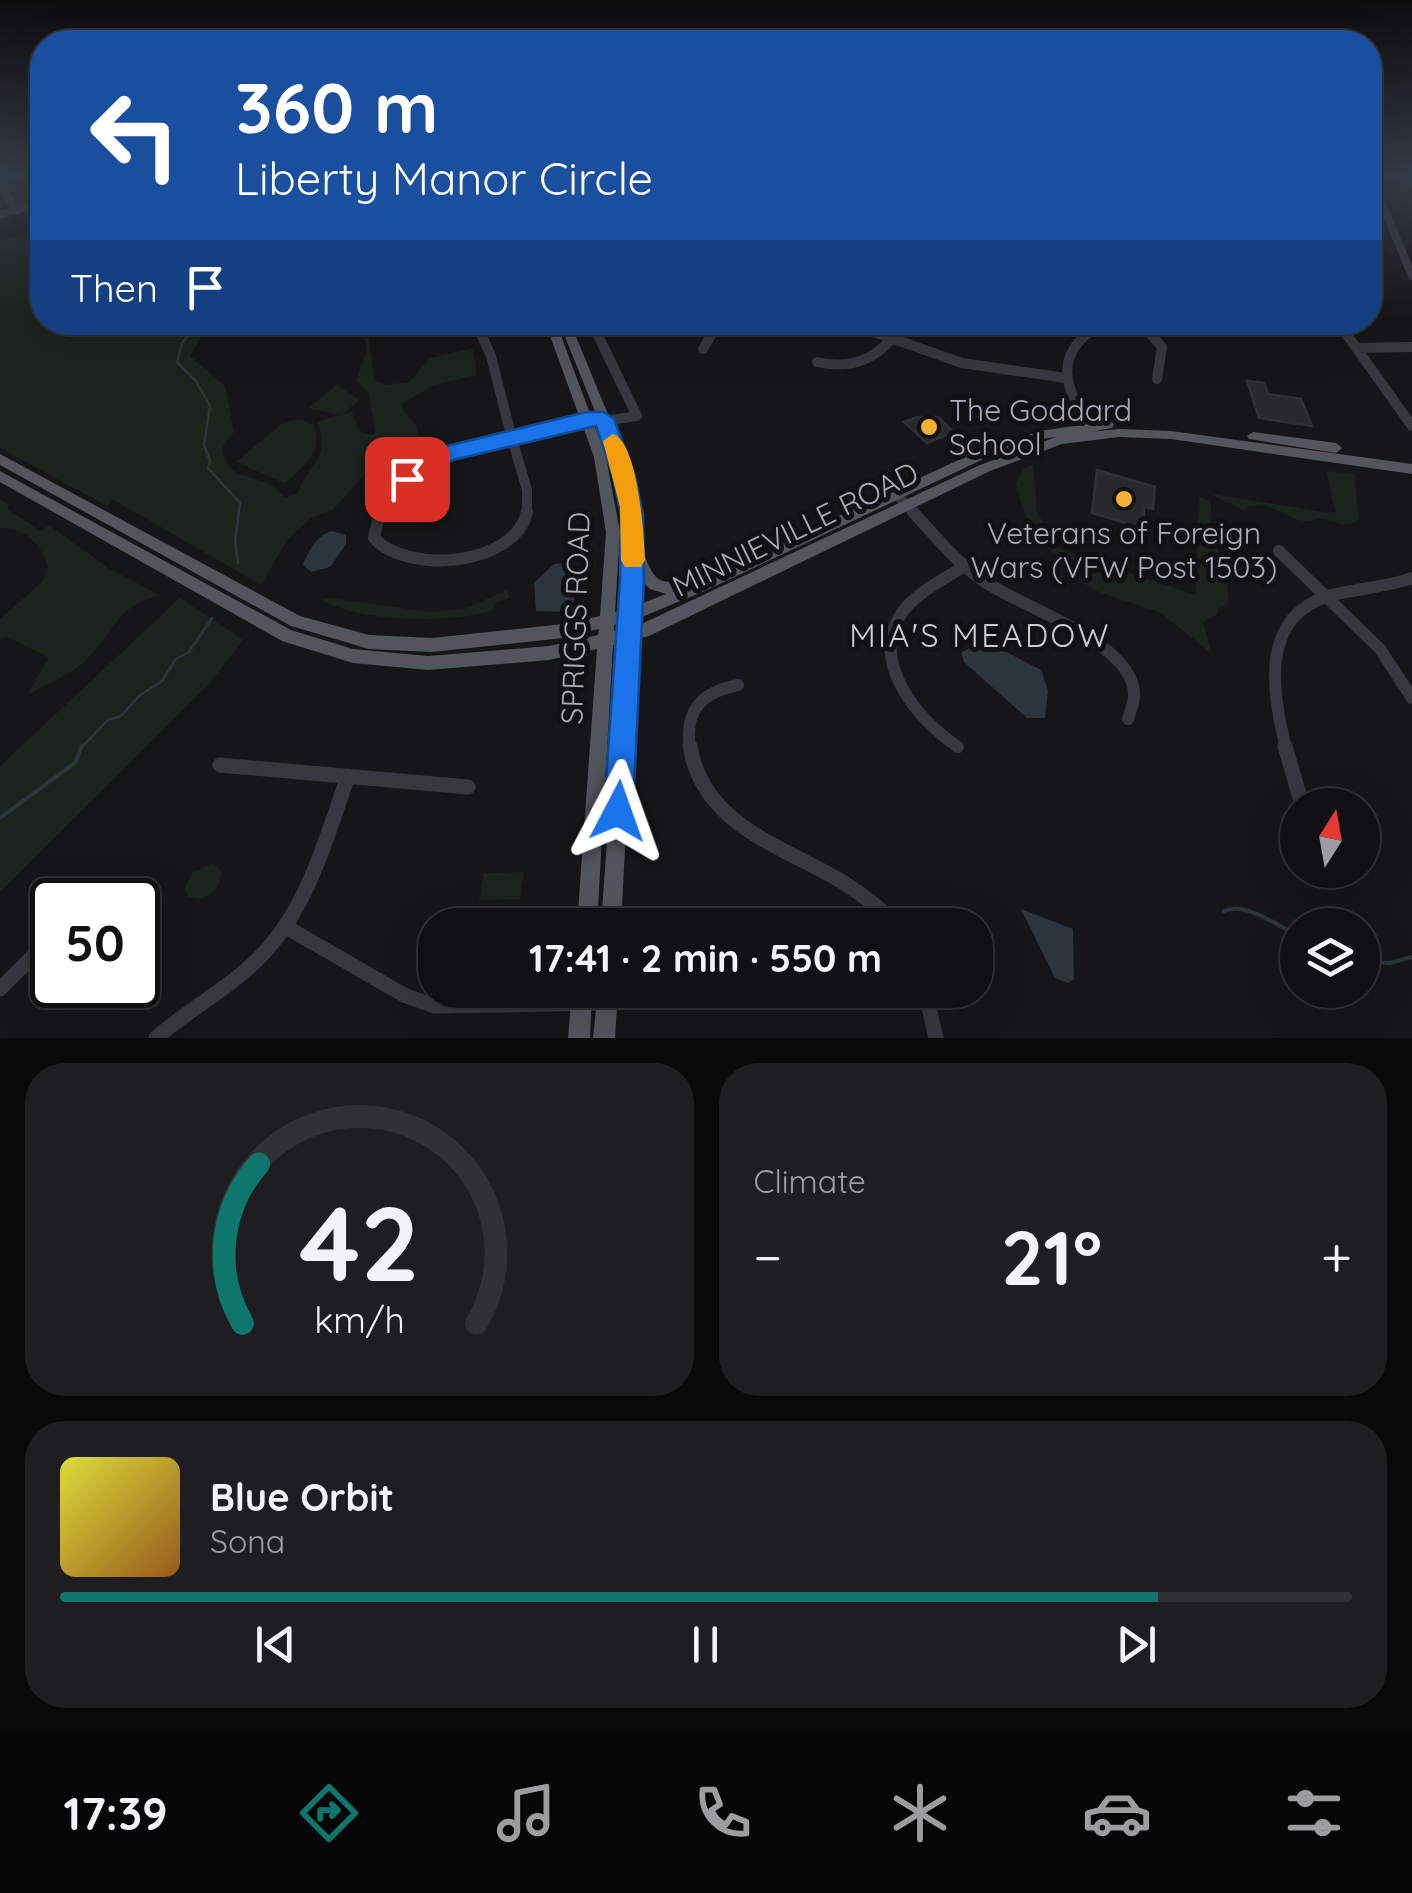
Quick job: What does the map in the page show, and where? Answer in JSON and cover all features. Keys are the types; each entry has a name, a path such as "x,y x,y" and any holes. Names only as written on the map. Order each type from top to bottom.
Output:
{"main road":[{"name":"SPRIGGS ROAD","path":"556,335 624,476 632,523 630,635 613,908"},
{"name":"SPRIGGS ROAD","path":"568,335 595,419 613,547 588,908"},
{"name":"MINNIEVILLE ROAD","path":"0,459 283,615 340,636 400,645 545,634 610,621 901,499 1022,452 1092,431 1168,426 1412,460"},
{"name":"MINNIEVILLE ROAD","path":"1092,431 1170,434 1412,469"},
{"name":"MINNIEVILLE ROAD","path":"0,476 263,624 333,652 380,660 444,662 549,653 630,635 688,612 901,499"},
{"path":"632,523 641,572 649,583 673,589 732,572"},
{"path":"579,1038 581,1008"},
{"path":"604,1038 606,1008"}],"street":[{"path":"1390,223 1412,276"},
{"path":"482,335 485,340 511,437 528,504 524,524 501,548 460,560 394,555 376,542 373,526 378,512 413,473 446,454 511,437 595,419 637,416 598,335"},
{"path":"702,349 710,335"},
{"path":"882,335 980,368 1066,378"},
{"path":"818,362 838,367 862,364 896,335"},
{"path":"1085,335 1074,343 1066,378 1092,431"},
{"path":"1151,335 1162,347 1157,379"},
{"path":"1347,335 1412,426"},
{"path":"1356,348 1412,347"},
{"path":"901,499 964,566 1001,592 1083,633 1107,650 1125,670 1135,690 1137,701 1128,719"},
{"path":"1279,551 1380,649 1412,698"},
{"path":"958,746 932,729 905,690 895,671 891,644 897,621 906,608 964,566"},
{"path":"1298,788 1275,695 1274,653 1293,615 1328,596 1390,586 1412,578"},
{"path":"738,685 708,693 694,714 690,754 704,793 730,819 870,897 881,908"},
{"path":"220,765 468,786"},
{"path":"156,1038 237,977 286,927 320,854 348,776"},
{"path":"286,927 418,1001"},
{"path":"0,989 30,958"},
{"path":"930,1008 936,1038"}],"shaded area":[{"path":"30,233 30,335 202,335 190,356 225,386 234,432 223,446 228,465 272,486 285,498 298,493 320,453 317,422 339,415 308,408 337,385 359,400 343,414 352,412 359,431 373,435 368,392 356,381 367,350 363,335 368,335 374,380 387,385 409,382 430,358 473,348 477,375 434,385 403,403 402,409 416,425 421,448 407,437 385,438 413,454 406,456 394,450 381,455 333,510 311,518 287,540 261,585 112,499 107,506 0,448 0,241"},
{"path":"301,419 313,425 314,450 305,465 285,483 236,462 284,422"},
{"path":"1033,465 1037,512 1060,549 1195,595 1199,497 1211,501 1212,533 1228,594 1228,603 1203,622 1212,654 1161,613 1099,592 1078,580 1040,539 1022,507 1016,483 1024,468"},
{"path":"1326,471 1354,474 1359,519 1345,524 1321,519 1304,521 1267,506 1243,510 1211,494 1336,514"},
{"path":"0,499 9,505 7,509 41,531 49,525 108,568 162,596 127,611 81,665 27,695 49,658 6,636 0,641 0,619 43,581 48,566 30,538 17,530 0,528"},
{"path":"332,531 346,535 346,544 330,567 311,572 303,565 308,554 318,540"},
{"path":"565,563 575,569 575,598 562,612 536,611 534,583 554,564"},
{"path":"508,590 509,598 494,604 492,611 452,618 382,617 339,608 322,600 430,612 463,609"},
{"path":"180,598 243,640 209,684 0,892 0,766"},
{"path":"983,640 1041,670 1048,691 1045,718 1027,718 964,662 961,653"},
{"path":"214,863 222,873 217,889 202,899 188,897 185,888 193,872"},
{"path":"524,872 520,899 479,900 484,873"},
{"path":"1021,909 1073,929 1074,979 1068,983 1055,978"}],"building":[{"path":"1247,381 1264,383 1268,394 1301,399 1312,426 1259,418"},
{"name":"The Goddard School","path":"917,417 938,417 954,432 927,443 904,422"},
{"name":"Veterans of Foreign Wars (VFW Post 1503)","path":"1097,470 1155,487 1153,509 1144,507 1143,528 1092,513"}],"waterway":[{"path":"189,335 182,343 177,362 196,381 210,406 204,445 210,461 208,468 240,503 235,541 238,563"},
{"path":"81,748 108,720 121,716 139,696 162,681 176,659 189,652 212,618"},
{"path":"0,818 75,763 81,748"},
{"path":"1224,911 1241,909 1280,926"},
{"path":"1380,963 1412,957"}],"slow traffic":[{"path":"613,441 631,507 633,560"}],"place":[{"name":"The Goddard School","path":"929,427"},
{"name":"Veterans of Foreign Wars (VFW Post 1503)","path":"1124,499"}],"district":[{"name":"MIA'S MEADOW","path":"980,635"}],"route":[{"path":"407,479 446,454 604,419 628,489 632,515 632,579 618,811"}]}
